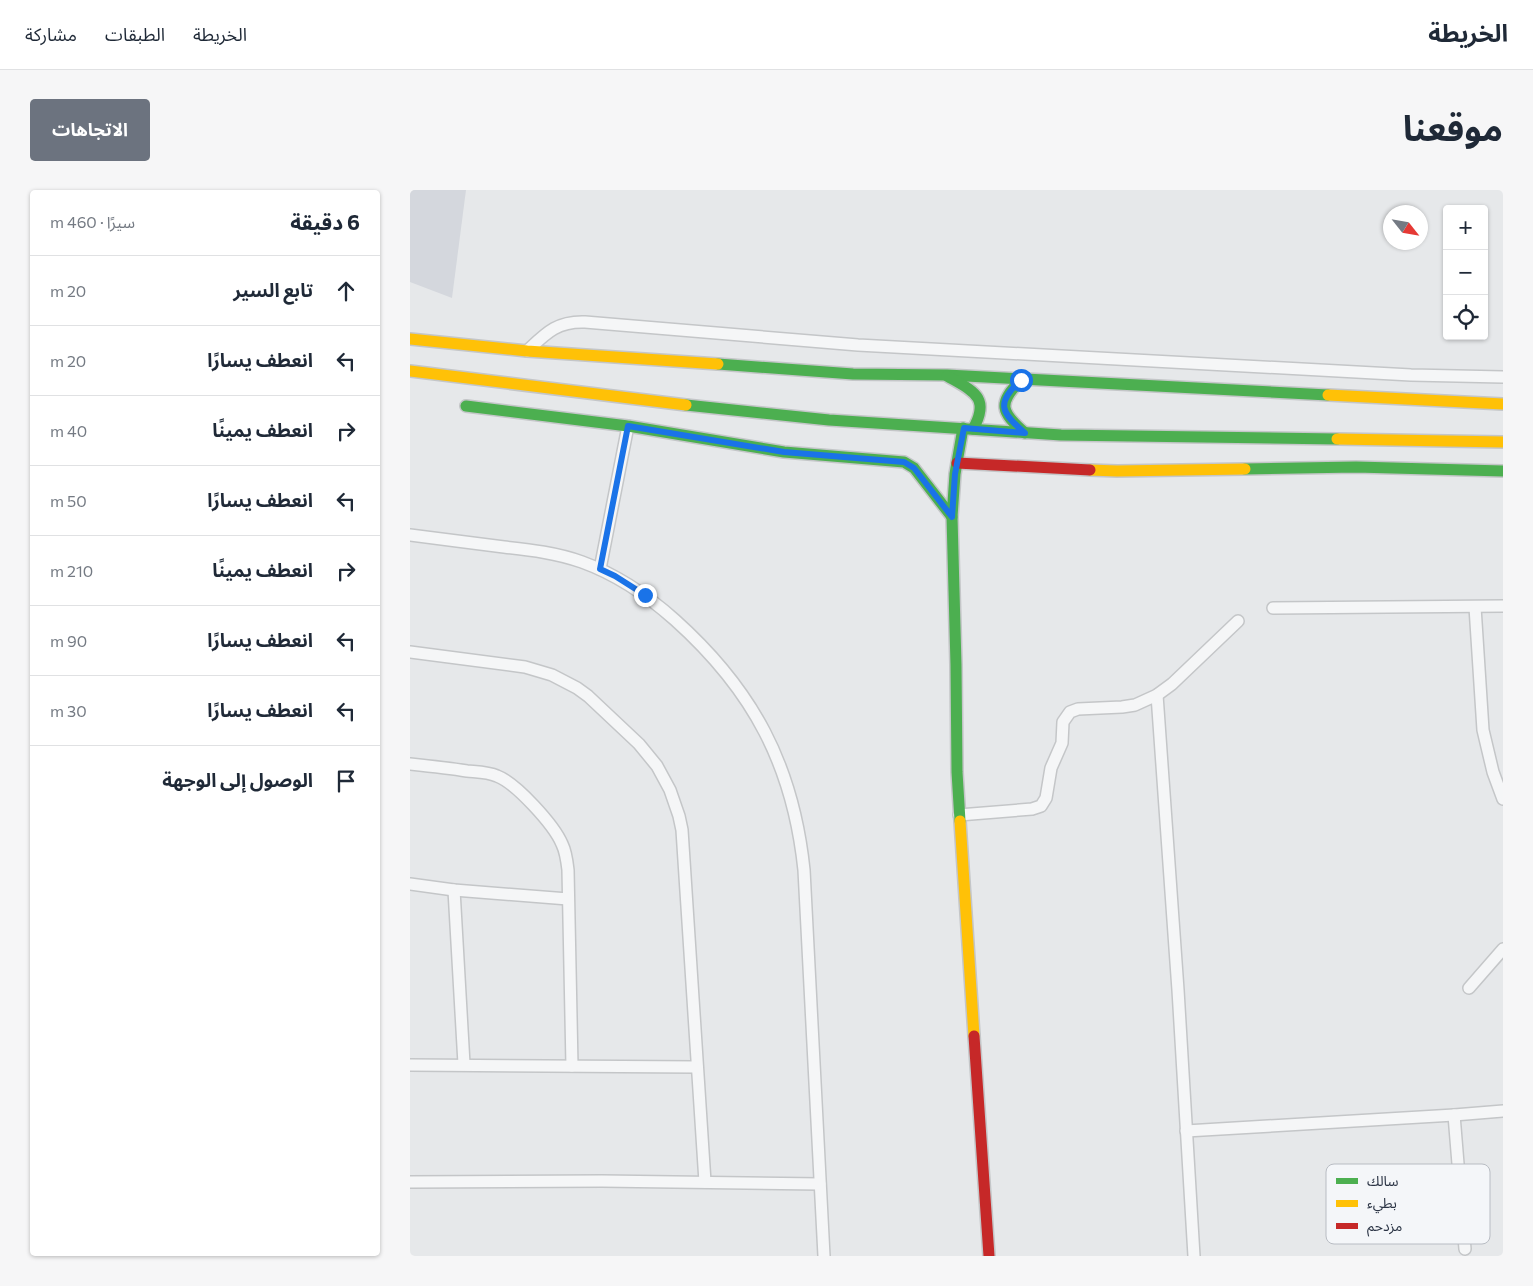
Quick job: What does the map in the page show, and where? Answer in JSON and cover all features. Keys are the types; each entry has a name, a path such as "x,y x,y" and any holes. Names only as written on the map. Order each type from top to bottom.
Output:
{"main road":[{"path":"410,339 527,351 853,374 947,375 1503,404"},
{"path":"410,371 703,408 829,420 1025,433 1185,438 1503,442"},
{"path":"947,375 974,393 980,400 982,413 968,429 957,463 952,517 959,815 989,1256"},
{"path":"1021,380 1008,392 1004,406 1010,420 1025,433"},
{"path":"466,406 628,426 784,452 904,462 914,468 952,517"},
{"path":"957,463 1117,471 1356,467 1503,470"}],"street":[{"path":"527,351 545,334 557,326 571,322 585,322 858,344 1411,375 1503,377"},
{"path":"600,569 628,426"},
{"path":"410,535 546,552 581,562 615,576 645,595 686,630 724,669 764,730 784,774 797,821 804,870 824,1256"},
{"path":"1475,606 1483,730 1493,772 1503,799"},
{"path":"1273,608 1503,606"},
{"path":"959,815 1037,808 1046,798 1051,768 1062,744 1063,722 1070,712 1078,709 1135,705 1157,695 1172,684 1238,621"},
{"path":"410,652 525,667 539,670 558,678 588,696 639,744 657,766 670,790 682,830 705,1182"},
{"path":"1157,695 1194,1256"},
{"path":"410,764 491,774 512,784 550,824 560,838 567,862 572,1066"},
{"path":"410,884 454,890 568,899"},
{"path":"454,890 464,1064"},
{"path":"1469,988 1503,949"},
{"path":"410,1065 697,1067"},
{"path":"1186,1131 1503,1111"},
{"path":"1454,1115 1458,1164"},
{"path":"410,1182 820,1184"},
{"path":"1465,1244 1465,1249"}],"shaded area":[{"path":"410,190 466,190 452,298 410,282"}],"traffic: fast":[{"path":"718,364 853,374 947,375 1328,395"},
{"path":"947,376 965,386 980,402 978,418 973,429"},
{"path":"1021,380 1008,395 1005,408 1011,419 1025,433"},
{"path":"686,405 829,420 1061,435 1337,439"},
{"path":"466,406 628,426 784,452 904,462 914,468 952,517"},
{"path":"960,821 957,772 952,517 955,474 963,428"},
{"path":"1245,469 1356,467 1503,471"}],"traffic: slow":[{"path":"410,339 527,351 718,364"},
{"path":"410,371 686,405"},
{"path":"1328,395 1503,404"},
{"path":"1337,439 1503,442"},
{"path":"1090,470 1245,469"},
{"path":"960,821 974,1036"}],"traffic: jam":[{"path":"957,463 1090,470"},
{"path":"974,1036 989,1256"}],"route":[{"path":"645,595 600,569 628,426 784,452 904,462 914,468 952,517 955,474 964,428 1025,433 1010,420 1004,406 1008,392 1021,380"}]}
